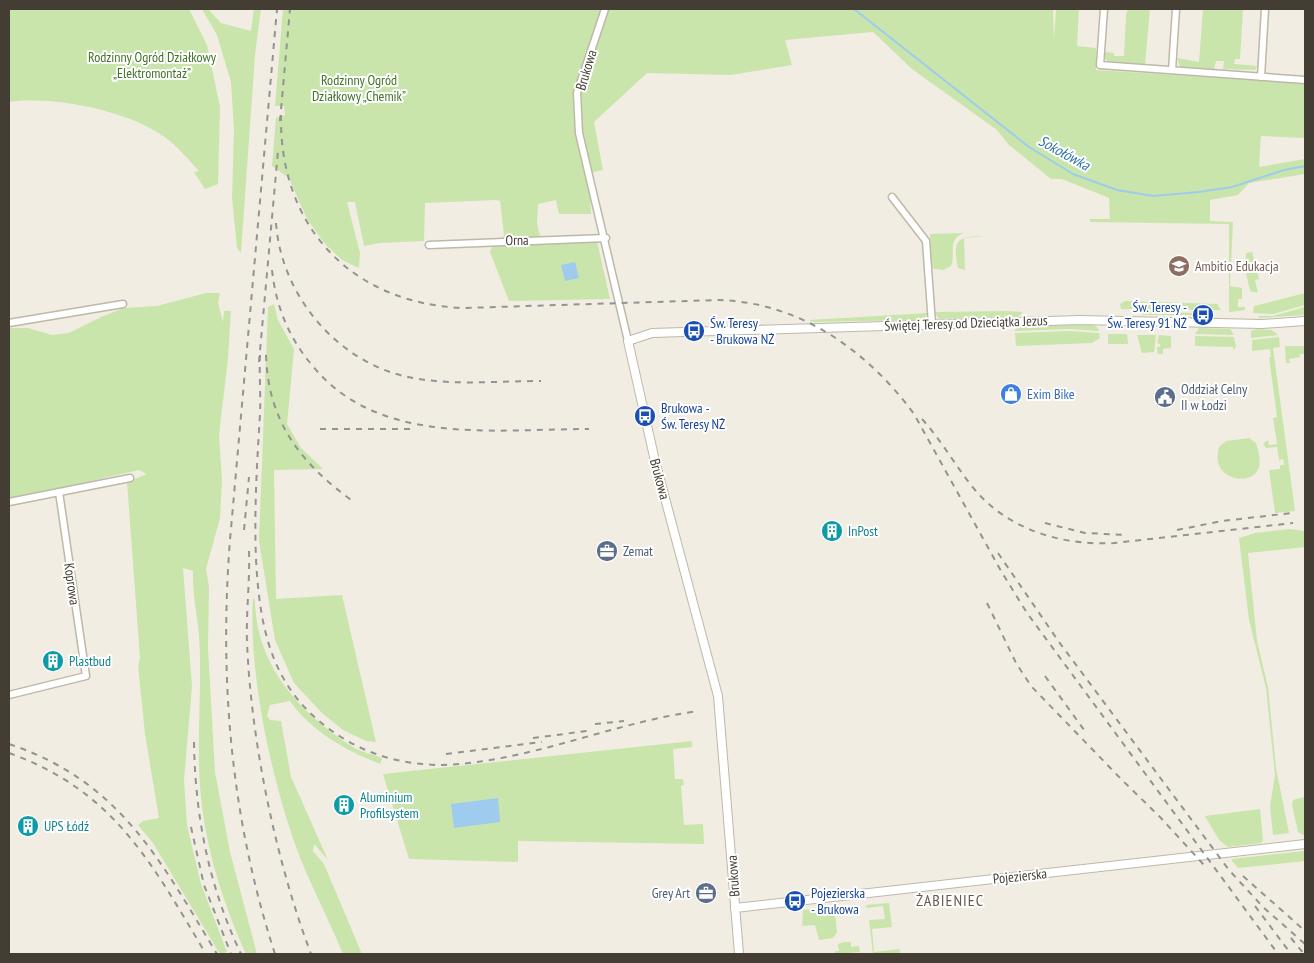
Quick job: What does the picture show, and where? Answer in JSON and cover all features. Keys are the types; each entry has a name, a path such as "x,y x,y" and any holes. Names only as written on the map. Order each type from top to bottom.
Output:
{"street":[{"name":"Brukowa","path":"605,9 577,93 579,133 606,238 655,461 718,696 739,954"},
{"path":"1104,9 1100,65 1305,80"},
{"path":"1172,70 1176,9"},
{"path":"1261,76 1266,9"},
{"path":"892,197 926,241 932,324"},
{"name":"Orna","path":"429,245 606,238"},
{"path":"9,323 123,304"},
{"name":"Świętej Teresy od Dzieciątka Jezus","path":"628,340 646,334 670,332 932,324 1103,320 1256,324 1305,321"},
{"path":"9,502 130,478"},
{"name":"Koprowa","path":"9,694 86,676 59,492"},
{"name":"Pojezierska","path":"735,908 1305,844"}],"green space":[{"name":"Rodzinny Ogród Działkowy „Elektromontaż”","path":"9,9 189,9 207,45 220,107 218,184 205,189 194,172 199,171 176,146 145,125 108,112 67,103 46,101 9,102"},
{"path":"202,9 208,9 221,23 251,31 254,9 261,9 255,55 241,253 237,248 232,198 234,130 231,82 217,35"},
{"name":"Rodzinny Ogród Działkowy „Chemik”","path":"283,9 1053,9 1054,40 1056,9 1079,9 1077,46 1096,48 1096,70 1305,83 1305,138 1261,136 1259,167 1305,159 1305,174 1249,183 1238,195 1210,200 1210,221 1233,222 1230,286 1242,288 1242,299 1238,299 1238,307 1245,307 1245,310 1229,312 1229,224 1090,222 1090,219 1110,219 1109,198 1062,179 1051,179 1008,144 997,130 912,69 873,32 785,40 792,65 731,75 647,73 594,122 603,170 589,173 591,214 559,214 556,200 538,204 537,224 542,243 597,241 610,299 509,301 490,252 493,245 500,244 504,235 500,201 425,203 424,241 380,243 364,246 355,202 347,202 360,253 359,268 342,260 325,244 307,219 289,178 272,166 276,118 285,115 284,106 275,106"},
{"path":"1128,9 1150,9 1145,64 1109,62 1105,59 1104,52 1114,53 1114,56 1124,56"},
{"path":"1203,9 1243,9 1240,59 1235,59 1234,64 1257,66 1255,70 1223,69 1224,61 1216,61 1214,69 1180,67 1177,58 1199,62"},
{"path":"964,233 954,243 951,266 943,270 934,269 931,265 930,234"},
{"path":"964,238 965,270 958,268 956,257 957,244"},
{"path":"1252,252 1259,279 1255,280 1258,293 1250,291 1245,268 1246,253"},
{"path":"206,293 220,293 218,303 223,322 224,311 231,311 228,358 219,435 222,480 220,518 206,569 209,587 208,648 215,772 230,852 257,954 246,954 236,931 227,908 207,838 200,789 199,764 199,635 193,571 183,568 192,686 184,780 187,825 201,884 227,952 220,954 153,843 138,825 143,821 159,818 145,734 138,666 140,658 127,482 147,474 139,470 9,500 9,328 28,328 52,335 69,333 124,308 157,306"},
{"path":"1305,293 1305,305 1273,314 1253,313 1254,306"},
{"path":"1125,301 1217,304 1221,310 1121,309 1120,304"},
{"path":"274,304 278,320 294,349 287,424 301,448 323,469 274,470 276,599 342,595 376,742 366,741 343,730 322,713 294,683 275,640 259,541 268,307"},
{"path":"1305,307 1305,315 1259,318 1259,316 1273,316"},
{"path":"1142,311 1193,313 1193,315 1142,315"},
{"path":"934,312 1023,312 1018,317 939,319"},
{"path":"928,313 925,318 918,320 813,322 809,320"},
{"path":"1092,324 1099,331 1068,329 1014,331 1019,327"},
{"path":"1199,328 1230,329 1234,335 1195,334"},
{"path":"1257,329 1272,330 1278,335 1251,338 1251,331"},
{"path":"1068,331 1099,333 1100,338 1092,343 1016,346 1015,333"},
{"path":"1108,334 1127,334 1128,344 1108,344"},
{"path":"1137,335 1156,335 1154,352 1142,353"},
{"path":"1159,335 1171,336 1171,348 1163,349 1163,354 1158,354 1157,347 1160,347 1160,344 1157,343"},
{"path":"1195,336 1234,337 1236,347 1233,350 1233,347 1195,346"},
{"path":"1279,337 1280,347 1273,348 1295,511 1275,513 1269,470 1280,469 1280,465 1284,465 1283,459 1279,460 1277,447 1266,448 1263,444 1268,440 1269,445 1277,444 1273,418 1277,417 1269,357 1271,357 1270,349 1252,351 1252,340"},
{"path":"1285,346 1305,346 1305,354 1289,359 1290,363 1286,363"},
{"path":"1249,438 1256,443 1259,467 1255,474 1249,478 1233,478 1220,467 1218,458 1219,447 1226,441"},
{"path":"1289,529 1305,531 1305,547 1248,553 1257,641 1268,687 1276,768 1289,833 1273,835 1270,806 1275,775 1266,688 1249,620 1239,538 1255,533"},
{"path":"253,598 255,600 257,624 263,646 272,667 284,686 315,719 334,734 356,749 382,758 380,764 354,753 330,739 308,722 290,701 270,705 267,716 270,720 281,721 291,777 328,860 314,844 313,851 324,864 362,954 343,954 301,860 281,800 265,731 254,661"},
{"path":"692,741 692,747 673,749 675,779 683,779 684,785 681,786 684,825 703,824 704,844 518,841 518,862 409,859 383,774"},
{"path":"1304,797 1305,836 1298,832 1292,805 1293,800"},
{"path":"1260,809 1263,841 1261,843 1228,847 1219,840 1205,816"},
{"path":"1305,851 1305,861 1238,868 1232,861 1232,859"},
{"path":"889,903 892,927 872,929 874,952 900,949 900,954 873,954 869,920 885,919 883,906 867,908 866,905"},
{"path":"856,905 854,910 835,913 837,932 833,938 819,940 815,925 802,926 803,910"},
{"path":"851,942 851,947 859,946 860,952 835,954 835,951 839,951 838,944"}],"water":[{"path":"575,262 579,278 565,281 561,265"},
{"path":"498,798 500,822 454,828 451,804"}],"waterway":[{"name":"Sokołówka","path":"854,9 1029,147 1073,174 1117,190 1153,196 1199,192 1232,187 1284,170 1305,166"}],"railway":[{"path":"275,954 260,903 239,801 232,749 226,645 230,540 277,9"},
{"path":"280,121 290,9"},
{"path":"281,115 284,155 293,192 308,224 330,252 356,275 388,292 424,303 464,308 718,300 748,303 776,310 803,320 853,350 875,369 914,414 1001,571 1027,613 1278,954"},
{"path":"259,362 278,151"},
{"path":"276,223 280,250 289,275 301,299 317,321 336,341 358,357 382,369 424,380 457,382 541,381"},
{"path":"272,270 280,308 296,343 311,364 338,391 369,409 403,421 439,428 515,431 589,429"},
{"path":"260,355 260,407 255,523 261,612 274,660 285,682 300,702 318,720 352,744 377,754 402,761 442,765 506,757 634,724 698,711"},
{"path":"266,355 268,379 273,401 291,439 318,472 354,502"},
{"path":"922,419 975,490 989,504 1004,516 1038,533 1076,542 1114,543 1293,523"},
{"path":"320,429 415,429"},
{"path":"244,530 249,477"},
{"path":"1177,530 1222,521 1292,513"},
{"path":"1045,523 1085,533 1126,535"},
{"path":"249,551 247,642 249,680 260,760 276,841 298,918 311,954"},
{"path":"998,553 1059,642 1229,870 1263,907 1305,944"},
{"path":"987,603 1016,663 1031,686 1160,817 1204,865"},
{"path":"1045,676 1087,734"},
{"path":"595,724 624,721"},
{"path":"533,738 587,731"},
{"path":"194,742 197,797 206,851 220,903 241,954"},
{"path":"446,754 542,742"},
{"path":"9,744 47,760 80,779 109,802 155,856 217,954"},
{"path":"9,753 46,769 77,788 104,810 127,834 148,861 206,954"},
{"path":"191,827 204,885 231,954"},
{"path":"1243,876 1305,931"},
{"path":"1255,906 1291,954"},
{"path":"1291,938 1304,954"}],"place":[{"name":"Ambitio Edukacja","path":"1179,266"},
{"name":"Św. Teresy - Św. Teresy 91 NŻ","path":"1203,315"},
{"name":"Św. Teresy - Brukowa NŻ","path":"694,331"},
{"name":"Exim Bike","path":"1011,394"},
{"name":"Oddział Celny II w Łodzi","path":"1165,397"},
{"name":"Brukowa - Św. Teresy NŻ","path":"645,416"},
{"name":"InPost","path":"832,531"},
{"name":"Zemat","path":"607,551"},
{"name":"Plastbud","path":"53,661"},
{"name":"Aluminium Profilsystem","path":"344,805"},
{"name":"UPS Łódź","path":"28,826"},
{"name":"Grey Art","path":"706,893"},
{"name":"Pojezierska - Brukowa","path":"795,901"}],"district":[{"name":"ŻABIENIEC","path":"950,900"}]}
